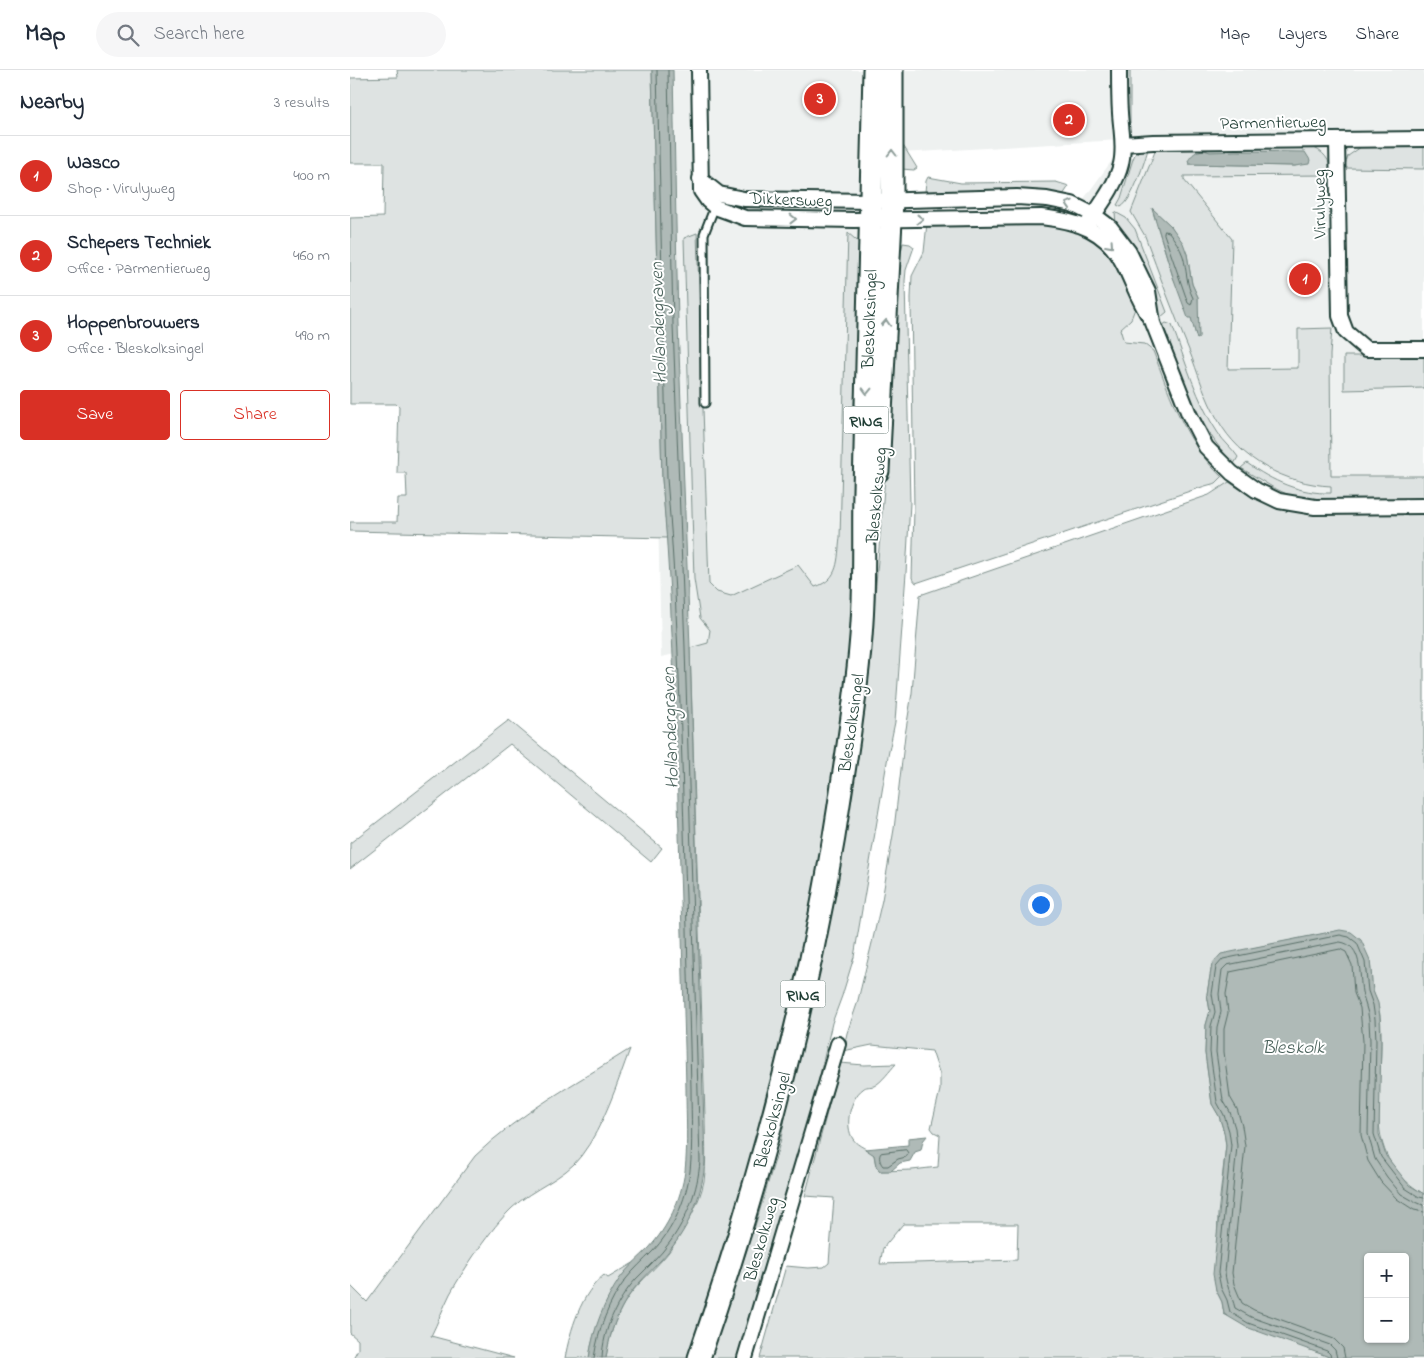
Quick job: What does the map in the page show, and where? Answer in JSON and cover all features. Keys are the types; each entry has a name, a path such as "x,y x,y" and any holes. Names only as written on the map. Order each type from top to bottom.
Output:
{"main road":[{"name":"Bleskolksingel","path":"874,70 881,210"},
{"name":"Bleskolksingel","path":"699,1358 756,1178 797,1022 814,945 838,813 857,682 863,621 863,532 881,210 892,70"}],"street":[{"path":"699,70 701,191 703,195 717,200"},
{"path":"1086,227 1115,180 1121,164 1123,144 1119,70"},
{"name":"Parmentierweg","path":"1123,144 1153,142 1424,139"},
{"name":"Virulyweg","path":"1336,140 1340,316 1346,332 1366,349 1424,349"},
{"path":"881,210 1017,197 1047,199 1072,204 1094,215 1110,227 1129,252 1148,291 1153,322 1189,414 1203,443 1232,473 1256,490 1279,501 1315,507 1424,506"},
{"name":"Dikkersweg","path":"717,200 744,199 881,210"},
{"name":"Dikkersweg","path":"717,200 745,218 881,210"},
{"path":"881,210 1041,217 1065,220 1086,227 1106,240 1124,264 1140,303 1153,322"},
{"name":"Bleskolkweg","path":"745,1358 838,1044"}],"lane":[{"path":"706,403 704,234 717,200"}],"shaded area":[{"path":"397,70 652,70 662,479 667,538 350,531 350,522 397,522 398,498 407,498 406,473 397,473 399,407 396,404 350,404 350,218 383,217 384,163 350,163 350,78 398,77"},
{"path":"649,70 864,70 862,234 845,618 661,657"},
{"path":"885,70 1424,70 1424,133 1254,132 885,154"},
{"path":"1121,70 1130,70 1130,123 1125,115"},
{"path":"901,142 917,168 914,170 901,169"},
{"path":"1424,145 1424,169 1344,168 1348,156 1361,147"},
{"path":"1149,146 1142,170 1130,196 1121,207 1117,205 1135,154"},
{"path":"1309,146 1323,153 1326,157 1330,165 1331,175 1184,176 1184,180 1232,239 1228,369 1298,368 1298,329 1332,328 1330,355 1331,476 1424,476 1424,500 1315,500 1293,497 1241,468 1247,463 1276,481 1297,489 1331,493 1331,486 1314,484 1281,475 1252,458 1227,434 1213,412 1145,236 1131,212 1156,149","holes":["1204,150 1210,152 1245,151 1310,160 1295,166 1189,164","1152,209 1171,226 1187,254 1192,284 1198,297 1197,324 1199,336 1197,339 1191,317 1173,277"]},
{"path":"1424,147 1424,529 1243,531 1142,389 1059,233 1113,159 1327,148"},
{"path":"928,177 961,183 1056,182 1069,186 1063,195 994,190 925,192"},
{"path":"1115,212 1126,218 1135,229 1167,312 1161,317 1147,280 1116,224"},
{"path":"1057,222 1090,235 1115,257 1136,306 1131,319 1120,329 1124,342 1144,344 1153,351 1180,418 1198,449 1222,477 1216,483 916,583 912,578 914,510 911,298 912,276 924,252 927,223"},
{"path":"697,233 709,584 717,592 731,596 798,565 815,587 829,579 836,568 840,538 848,233 862,245 853,424 857,564 847,707 832,808 771,1098 691,1358 606,1358 613,1327 622,1308 633,1291 663,1259 680,1236 696,1205 705,1173 705,1116 690,648 708,643 710,630 700,618 694,579 684,238"},
{"path":"903,243 914,247 906,270 905,281 910,503 895,722 854,957 832,1023 782,1226 741,1358 710,1358 755,1226 780,1143 859,747 867,691 889,429 899,260"},
{"path":"1166,323 1172,325 1204,408 1220,436 1238,457 1234,464 1209,433 1191,399 1163,325"},
{"path":"1344,356 1424,356 1424,388 1344,390"},
{"path":"1229,482 1253,498 1272,505 1424,513 1424,1194 1404,1179 1391,1163 1383,1145 1379,1126 1378,1105 1381,1022 1378,1005 1373,993 1370,960 1322,934 1248,949 1212,964 1207,994 1210,1011 1206,1025 1205,1053 1212,1104 1219,1116 1226,1145 1218,1214 1216,1290 1222,1302 1224,1314 1332,1358 760,1358 786,1266 824,1267 829,1263 834,1198 805,1196 840,1063 864,1065 896,1064 877,1084 865,1087 858,1093 850,1112 849,1127 853,1139 874,1155 876,1166 880,1171 938,1167 940,1135 931,1128 940,1090 940,1075 932,1051 872,1045 843,1051 857,1004 882,900 894,829 912,693 920,595 1209,495","holes":["903,1224 1018,1224 1017,1260 880,1264 883,1248"]},
{"path":"509,720 662,848 651,862 510,744 350,869 350,843"},
{"path":"630,1049 597,1132 581,1156 566,1171 520,1201 495,1226 478,1249 447,1299 431,1336 514,1358 353,1358 358,1349 358,1340 350,1333 350,1285 367,1302 475,1156 492,1140 530,1112"},
{"path":"635,1262 605,1306 591,1345 589,1358 565,1358 573,1325 589,1292 604,1275 608,1278"}],"water":[{"path":"652,70 673,70 678,324 690,648 705,1161 699,1194 686,1226 669,1251 627,1299 613,1327 606,1358 589,1358 596,1326 614,1287 626,1270 656,1240 673,1213 683,1182 686,1151 687,1130 675,706 670,592 662,479"},
{"path":"1204,150 1210,152 1305,152 1310,160 1309,164 1295,166 1189,164 1188,161 1196,152"},
{"path":"1152,208 1171,226 1183,243 1187,254 1192,284 1198,297 1199,338 1197,339 1191,318 1188,318 1173,277"},
{"name":"Bleskolk","path":"1340,930 1351,932 1361,940 1370,960 1373,991 1378,1003 1380,1018 1379,1134 1386,1156 1409,1185 1424,1194 1424,1358 1332,1358 1246,1327 1224,1314 1213,1274 1226,1145 1219,1116 1212,1104 1205,1053 1206,1025 1210,1011 1207,994 1212,964 1221,954"},
{"path":"927,1136 923,1141 921,1150 915,1152 910,1161 900,1163 891,1171 880,1171 876,1166 874,1155 865,1149 908,1145 908,1138"}],"place":[{"name":"Hoppenbrouwers","path":"820,99"},
{"name":"Schepers Techniek","path":"1069,120"},
{"name":"Wasco","path":"1305,279"}],"water label":[{"name":"Hollandergraven","path":"657,323"},
{"name":"Hollandergraven","path":"669,728"}]}
